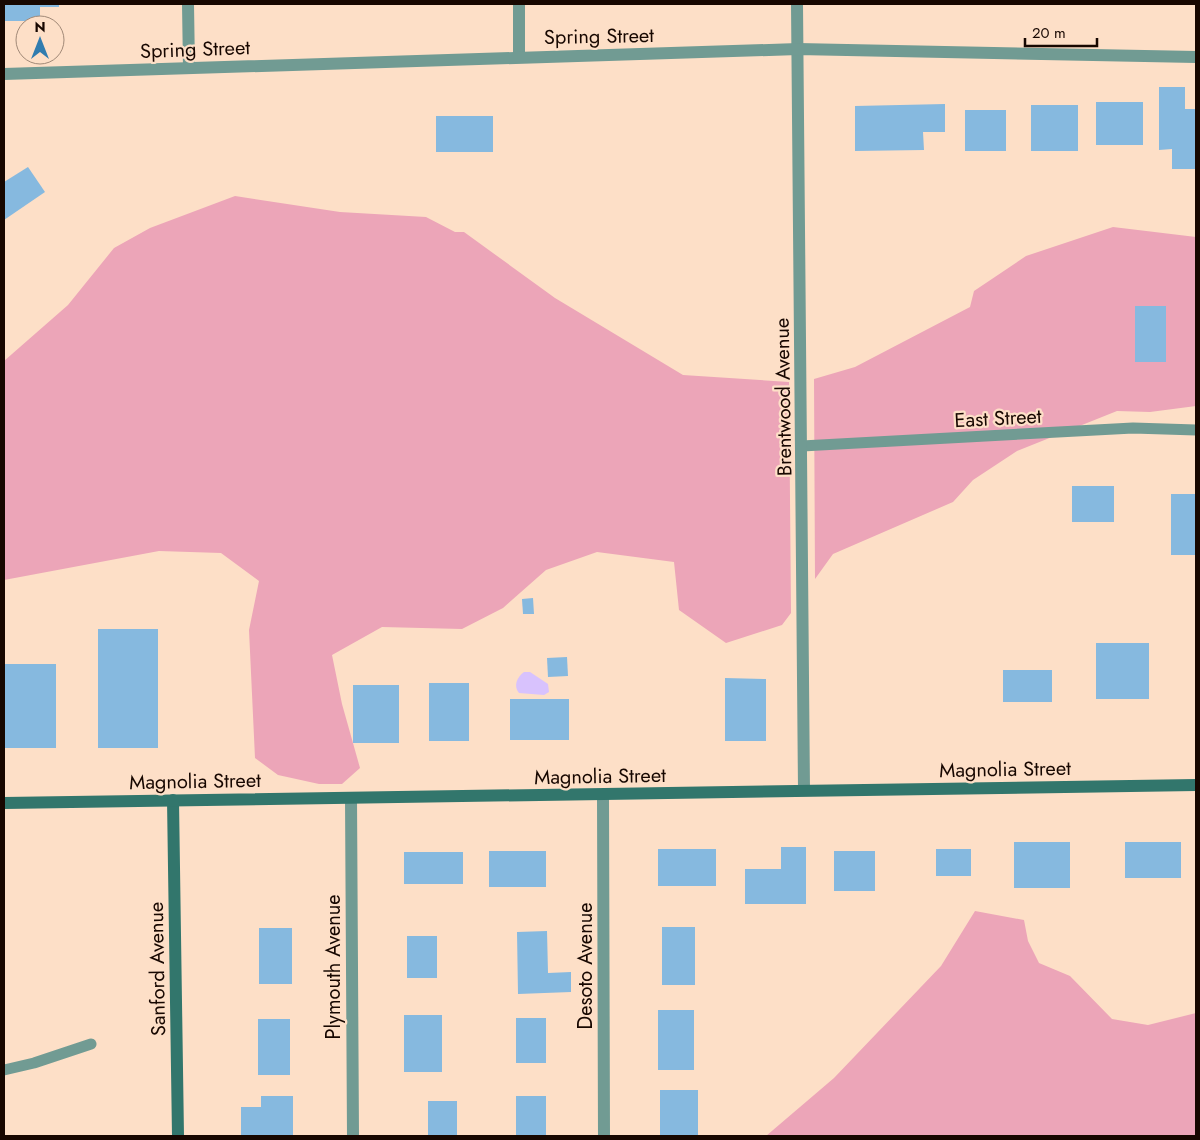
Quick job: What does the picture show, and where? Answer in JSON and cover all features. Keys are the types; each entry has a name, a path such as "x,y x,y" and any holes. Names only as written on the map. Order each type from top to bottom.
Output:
{"street":[{"path":"188,4 189,68"},
{"path":"518,4 519,56"},
{"name":"Brentwood Avenue","path":"797,4 804,790"},
{"name":"Spring Street","path":"4,74 519,56 798,49 1196,57"},
{"name":"Magnolia Street","path":"4,803 603,795 804,790 1196,786"},
{"name":"Desoto Avenue","path":"603,795 604,1136"},
{"name":"Plymouth Avenue","path":"351,798 353,1136"},
{"name":"Sanford Avenue","path":"173,800 178,1136"}],"lane":[{"name":"East Street","path":"802,446 1133,428 1196,430"},
{"path":"4,1070 34,1063 92,1044"}],"shaded area":[{"path":"235,196 340,212 426,217 455,232 464,232 555,298 683,375 789,382 791,613 782,625 726,643 679,610 674,562 597,552 546,570 503,608 462,629 382,627 332,655 342,704 360,768 342,784 319,784 278,775 255,758 249,630 259,581 221,553 159,551 4,580 4,361 68,305 114,248 150,228"},
{"path":"1113,227 1196,237 1196,406 1150,412 1117,411 1017,451 973,480 953,502 833,554 815,579 814,379 855,367 970,307 974,291 1026,256"},
{"path":"524,672 530,672 548,684 549,692 544,695 519,693 516,687 517,682 519,676"},
{"path":"975,911 1024,920 1028,941 1039,963 1070,976 1112,1019 1148,1025 1196,1013 1196,1136 766,1136 834,1078 941,966"}],"building":[{"path":"4,4 59,4 59,7 40,7 40,15 15,15 15,21 4,21"},
{"path":"1159,87 1185,87 1185,109 1196,109 1196,169 1172,169 1172,149 1159,150"},
{"path":"1096,102 1143,102 1143,145 1096,145"},
{"path":"945,104 945,132 923,132 924,150 855,151 855,106"},
{"path":"1031,105 1078,105 1078,151 1031,151"},
{"path":"965,110 1006,110 1006,151 965,151"},
{"path":"436,116 493,116 493,152 436,152"},
{"path":"28,167 45,192 4,220 4,182"},
{"path":"1135,306 1166,306 1166,362 1135,362"},
{"path":"1072,486 1114,486 1114,522 1072,522"},
{"path":"1171,494 1196,494 1196,555 1171,555"},
{"path":"533,598 534,614 523,614 522,599"},
{"path":"98,629 158,629 158,748 98,748"},
{"path":"1096,643 1149,643 1149,699 1096,699"},
{"path":"567,657 568,676 548,677 547,658"},
{"path":"4,664 56,664 56,748 4,748"},
{"path":"1003,670 1052,670 1052,702 1003,702"},
{"path":"725,678 766,679 766,741 725,741"},
{"path":"429,683 469,683 469,741 429,741"},
{"path":"353,685 399,685 399,743 353,743"},
{"path":"510,699 569,699 569,740 510,740"},
{"path":"1014,842 1070,842 1070,888 1014,888"},
{"path":"1125,842 1181,842 1181,878 1125,878"},
{"path":"781,847 806,847 806,904 745,904 745,869 781,869"},
{"path":"658,849 716,849 716,886 658,886"},
{"path":"936,849 971,849 971,876 936,876"},
{"path":"489,851 546,851 546,887 489,887"},
{"path":"834,851 875,851 875,891 834,891"},
{"path":"404,852 463,852 463,884 404,884"},
{"path":"662,927 695,927 695,985 662,985"},
{"path":"259,928 292,928 292,984 259,984"},
{"path":"547,931 548,973 571,972 571,992 518,994 517,932"},
{"path":"407,936 437,936 437,978 407,978"},
{"path":"658,1010 694,1010 694,1070 658,1070"},
{"path":"404,1015 442,1015 442,1072 404,1072"},
{"path":"516,1018 546,1018 546,1063 516,1063"},
{"path":"258,1019 290,1019 290,1075 258,1075"},
{"path":"660,1090 698,1090 698,1136 660,1136"},
{"path":"261,1096 293,1096 293,1136 241,1136 241,1107 261,1107"},
{"path":"516,1096 546,1096 546,1136 516,1136"},
{"path":"428,1101 457,1101 457,1136 428,1136"}]}
